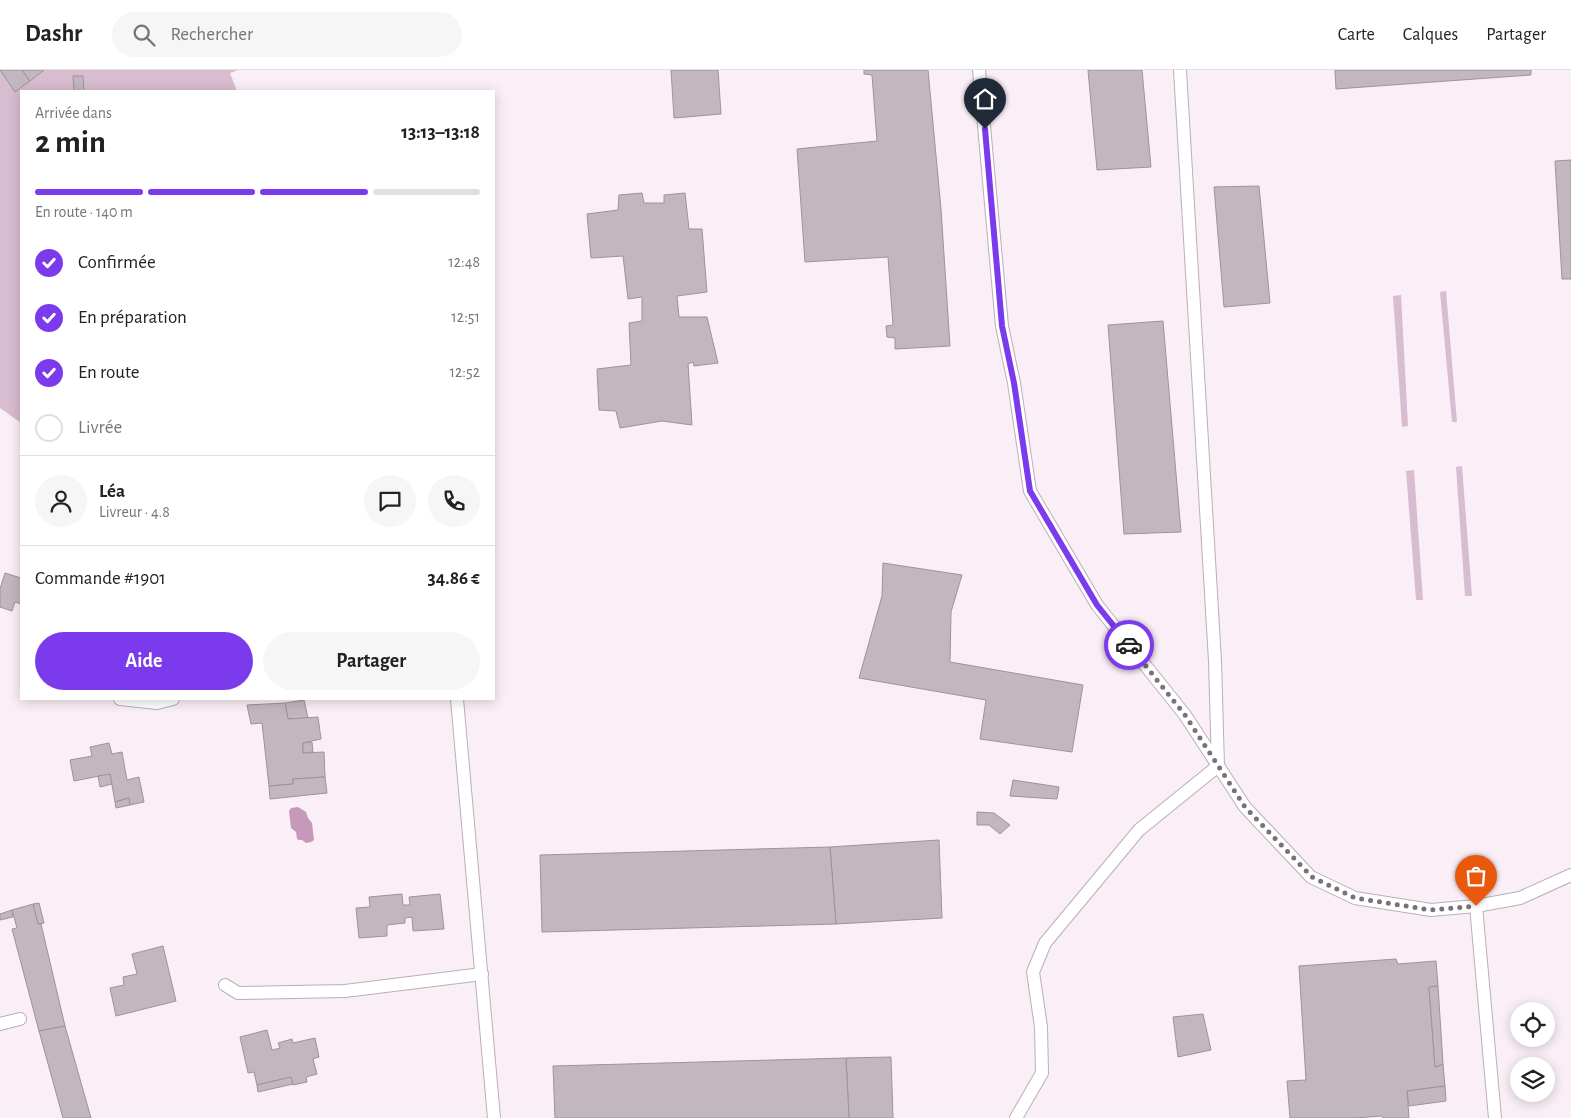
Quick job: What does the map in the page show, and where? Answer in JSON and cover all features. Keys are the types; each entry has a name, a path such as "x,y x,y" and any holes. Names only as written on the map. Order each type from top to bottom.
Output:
{"lane":[{"path":"980,70 1002,326 1014,383 1030,491 1097,605 1185,715 1245,807 1312,877 1355,898 1431,910 1476,906 1520,898 1571,875"},
{"path":"1180,70 1216,662 1218,766"},
{"path":"129,700 156,703 169,700"},
{"path":"457,700 494,1118"},
{"path":"1016,1118 1042,1073 1041,1027 1033,972 1046,943 1139,830 1218,766"},
{"path":"1476,906 1495,1118"},
{"path":"225,985 238,993 345,991 482,974"},
{"path":"0,1024 20,1019"}],"shaded area":[{"path":"0,70 238,70 230,73 237,90 20,90 20,422 0,408"},
{"path":"1446,291 1457,422 1452,422 1440,292"},
{"path":"1401,295 1408,426 1402,427 1393,296"},
{"path":"1462,466 1472,596 1465,596 1456,467"},
{"path":"1414,470 1423,600 1416,600 1406,471"},
{"path":"298,807 306,812 312,823 314,840 311,842 306,843 297,839 296,832 291,828 289,811 291,808"}],"building":[{"path":"0,70 22,70 30,81 15,92"},
{"path":"22,70 44,70 30,81"},
{"path":"671,70 718,70 721,114 674,118"},
{"path":"864,70 928,70 941,209 950,346 895,349 895,338 887,337 886,326 893,325 888,257 805,262 797,149 877,141 872,75 864,74"},
{"path":"1088,70 1142,70 1151,167 1097,170"},
{"path":"1335,70 1531,70 1531,75 1336,89"},
{"path":"73,76 83,76 84,90 74,90"},
{"path":"1571,160 1571,279 1562,279 1555,161"},
{"path":"1259,186 1270,303 1224,307 1214,187"},
{"path":"642,193 644,203 664,203 664,195 685,193 689,229 702,229 707,292 677,296 679,317 707,317 718,363 694,366 693,362 688,364 692,425 662,421 620,428 616,411 599,410 597,369 631,365 629,323 642,321 642,297 628,299 623,256 591,258 587,214 618,210 619,195"},
{"path":"1163,321 1181,532 1124,534 1108,325"},
{"path":"883,563 962,575 951,612 950,662 1083,685 1072,752 980,739 986,700 859,678 882,596"},
{"path":"5,573 20,578 20,604 15,602 12,611 0,607 0,589"},
{"path":"304,700 308,718 288,719 285,703"},
{"path":"285,703 288,719 318,717 321,739 303,743 303,753 324,752 325,777 293,779 293,784 269,786 262,723 251,724 247,705"},
{"path":"312,742 313,752 303,753 303,743"},
{"path":"109,743 112,754 122,752 127,780 139,777 144,802 130,805 129,798 115,802 110,774 74,781 70,760 92,756 90,747"},
{"path":"110,774 112,784 100,787 98,776"},
{"path":"325,777 327,793 270,799 269,786 293,784 293,779"},
{"path":"1013,780 1059,787 1057,799 1010,796"},
{"path":"129,798 130,805 116,808 115,802"},
{"path":"977,812 994,813 1010,825 1000,834 989,825 977,825"},
{"path":"939,840 942,918 836,924 830,847"},
{"path":"830,847 836,924 542,932 540,855"},
{"path":"402,894 403,905 410,905 409,897 440,894 444,929 413,931 412,917 405,918 405,923 387,925 387,936 359,938 356,908 370,907 369,897"},
{"path":"39,903 44,923 38,924 33,904"},
{"path":"33,904 38,924 41,924 65,1026 39,1031 12,929 17,928 12,910"},
{"path":"12,910 13,917 0,920 0,914"},
{"path":"163,946 176,1001 116,1016 110,988 124,985 123,977 137,974 132,954"},
{"path":"1396,959 1398,964 1436,961 1438,986 1429,987 1435,1067 1443,1064 1445,1086 1407,1091 1409,1118 1383,1118 1382,1116 1290,1118 1287,1081 1306,1080 1299,966"},
{"path":"1438,986 1443,1064 1435,1067 1429,987"},
{"path":"1203,1014 1211,1050 1178,1057 1173,1017"},
{"path":"65,1026 91,1118 63,1118 39,1031"},
{"path":"267,1030 272,1050 280,1048 278,1043 292,1039 293,1043 315,1038 319,1057 313,1059 317,1074 306,1077 307,1082 293,1085 291,1077 257,1085 254,1072 248,1073 240,1037"},
{"path":"891,1057 893,1118 849,1118 846,1058"},
{"path":"846,1058 849,1118 555,1118 553,1066"},
{"path":"291,1077 293,1084 258,1092 257,1085"},
{"path":"1445,1086 1446,1101 1409,1106 1407,1091"}],"way so far":[{"path":"1129,645 1185,715 1245,807 1312,877 1355,898 1431,910 1476,906"}],"route":[{"path":"985,129 1002,326 1014,383 1030,491 1097,605 1129,645"}]}
